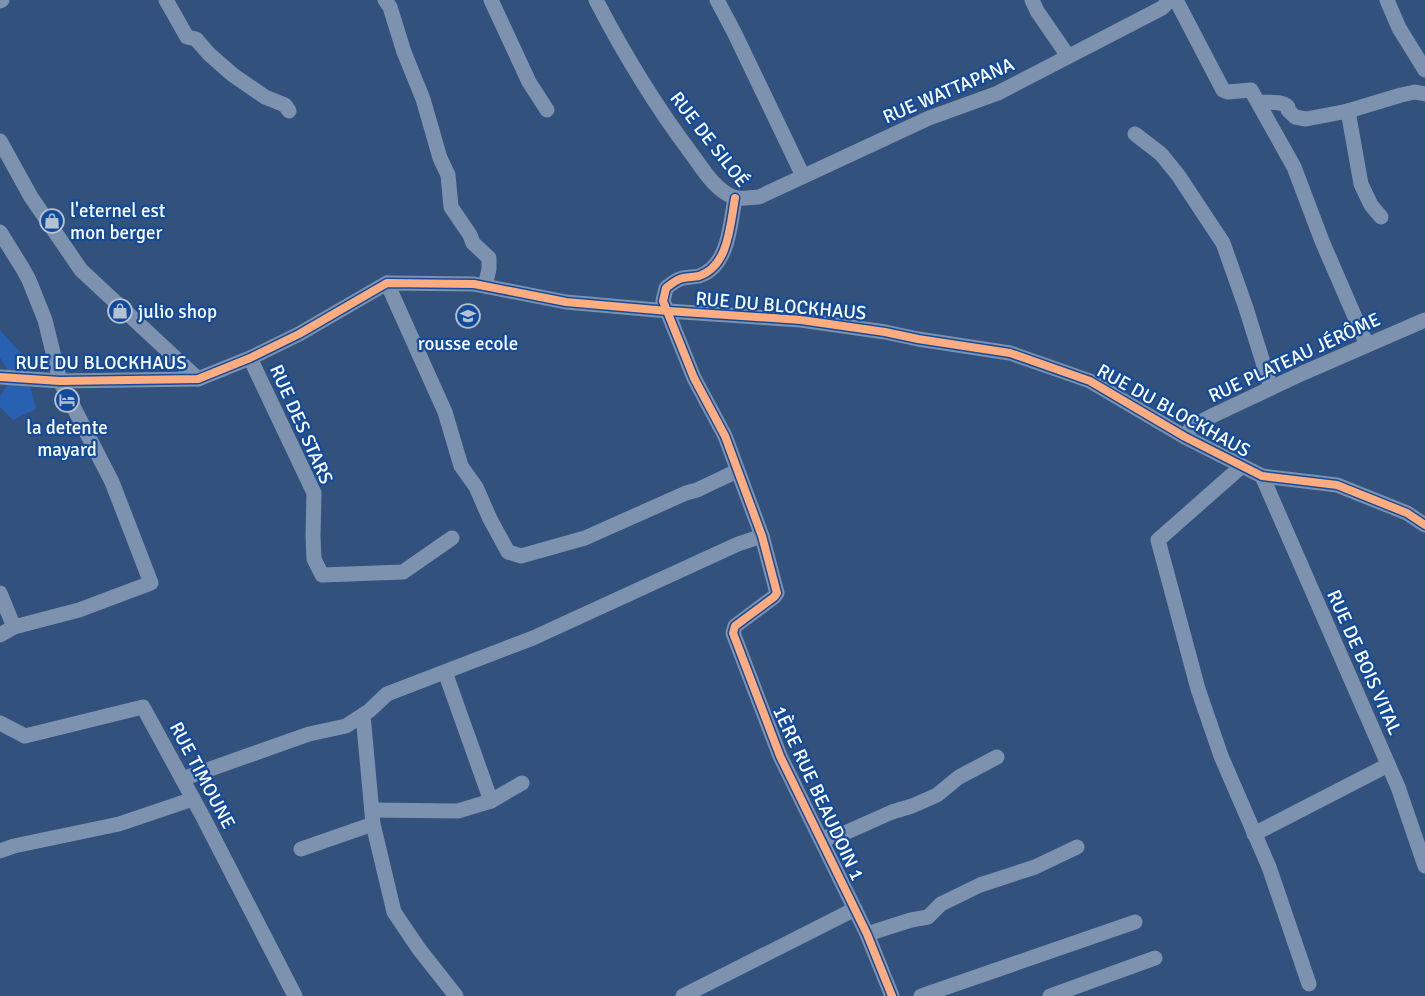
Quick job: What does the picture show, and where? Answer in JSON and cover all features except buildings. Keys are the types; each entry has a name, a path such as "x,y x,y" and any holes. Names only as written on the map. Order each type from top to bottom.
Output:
{"street":[{"path":"166,0 187,36 196,39 209,54 233,75 265,97 285,105 289,111"},
{"path":"385,0 390,7 404,52 423,99 440,158 448,175 451,207 473,242 488,258 489,269 485,286"},
{"path":"491,0 529,82 547,110"},
{"name":"RUE DE SILOÉ","path":"596,0 621,49 664,116 715,185 735,198 725,248 715,266 699,276 681,278 666,288 663,301 668,311"},
{"path":"717,0 803,176"},
{"path":"1032,0 1037,11 1068,56"},
{"path":"1176,0 1223,90 1228,92 1251,90 1294,167 1322,242 1367,345"},
{"path":"1387,0 1399,28 1425,70"},
{"name":"RUE WATTAPANA","path":"735,198 759,197 929,118 998,93 1163,3"},
{"path":"1258,102 1271,104 1282,102 1291,113 1302,118 1348,111 1415,92 1425,94"},
{"path":"1348,111 1361,184 1371,205 1381,217"},
{"path":"1135,134 1161,154 1178,175 1223,244 1270,388"},
{"path":"0,141 31,198 81,270 198,379"},
{"path":"0,232 23,269 45,320 60,381 112,482 151,583 78,610 14,627 0,634"},
{"path":"387,283 445,412 461,466 476,488 508,552 521,556 585,538 737,471"},
{"name":"RUE DU BLOCKHAUS","path":"0,377 60,381 198,379 250,358 299,334 387,283 474,284 566,302 802,320 1010,353 1090,381 1185,437 1262,476 1337,485 1407,513 1425,525"},
{"name":"1ÈRE RUE BEAUDOIN 1","path":"668,311 694,378 725,436 762,536 777,593 774,598 735,626 733,633 780,756 867,934 892,996"},
{"name":"RUE PLATEAU JÉRÔME","path":"1185,437 1192,426 1270,388 1425,320"},
{"name":"RUE DES STARS","path":"250,358 314,493 312,536 314,559 322,575 403,572 452,538"},
{"path":"1242,466 1158,540 1198,689 1221,756 1269,867 1309,984"},
{"name":"RUE DE BOIS VITAL","path":"1262,476 1398,787 1425,866"},
{"path":"182,779 309,734 346,726 363,715 387,694 533,638 738,544 762,536"},
{"path":"0,593 14,627"},
{"path":"445,672 491,801"},
{"name":"RUE TIMOUNE","path":"0,723 24,736 143,707 295,996"},
{"path":"363,715 372,817 394,912 419,949 456,996"},
{"path":"820,838 838,836 892,812 912,806 937,794 958,777 997,757"},
{"path":"1254,834 1388,765"},
{"path":"301,849 372,817 458,811 491,801 522,783"},
{"path":"0,851 14,846 119,824 193,799"},
{"path":"867,934 911,920 928,917 941,904 980,885 1035,867 1077,847"},
{"path":"682,996 855,909"},
{"path":"921,996 1135,922"},
{"path":"1050,996 1155,958"}],"shaded area":[{"path":"0,330 21,353 36,409 13,420 0,407 0,397 12,377 0,358"}],"cycle path":[{"path":"735,198 726,243 717,263 709,271 699,276 681,279 672,283 666,288 663,301 694,378 725,436 762,536 777,593 735,626 733,633 780,756 867,934 892,996"},
{"path":"0,377 60,381 198,379 250,358 299,334 387,283 474,284 566,302 801,320 1010,353 1090,381 1185,437 1262,476 1337,485 1407,513 1425,525"}],"place":[{"name":"l'eternel est mon berger","path":"52,221"},
{"name":"julio shop","path":"120,311"},
{"name":"rousse ecole","path":"468,316"},
{"name":"la detente mayard","path":"67,400"}]}
